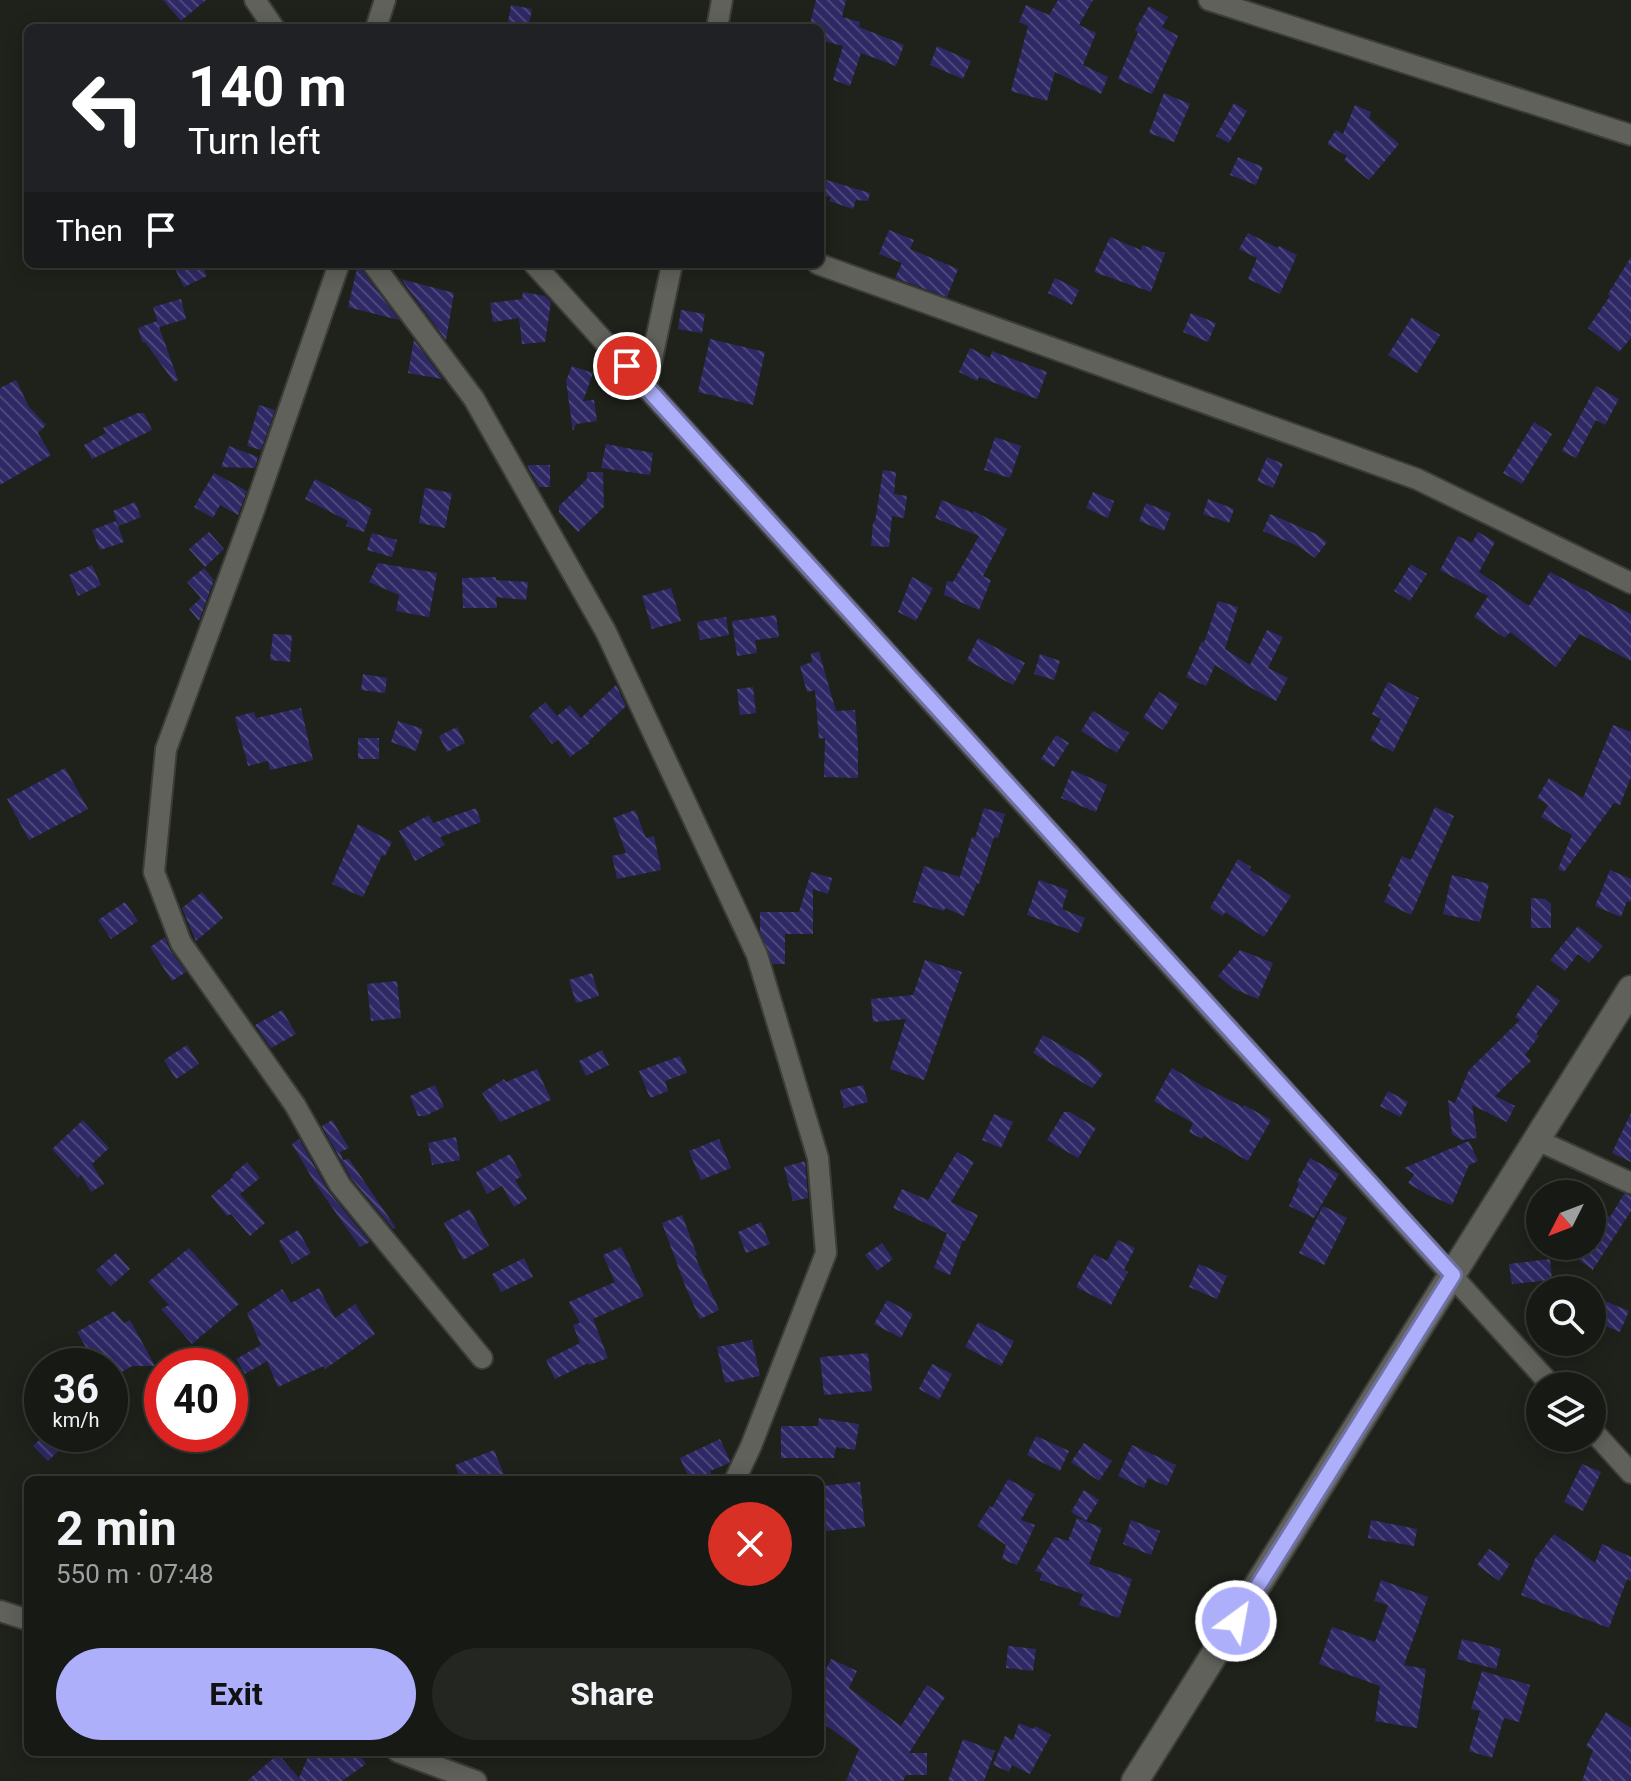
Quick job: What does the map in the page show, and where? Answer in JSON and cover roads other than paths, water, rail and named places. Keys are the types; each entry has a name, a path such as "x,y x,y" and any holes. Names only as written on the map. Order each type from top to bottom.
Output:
{"street":[{"path":"255,0 271,24"},
{"path":"377,24 385,0"},
{"path":"718,24 722,0"},
{"path":"1209,0 1631,135"},
{"path":"824,266 1417,479 1631,583"},
{"path":"338,268 254,510 166,749 154,872 181,943 295,1105 340,1185 482,1358"},
{"path":"376,268 474,399 606,632 757,955 818,1158 826,1253 737,1476"},
{"path":"538,268 1540,1372"},
{"path":"646,387 671,268"},
{"path":"1135,1781 1631,989"},
{"path":"1537,1140 1631,1183"},
{"path":"1606,1445 1631,1473"},
{"path":"0,1611 24,1619"},
{"path":"409,1756 476,1781"}]}
